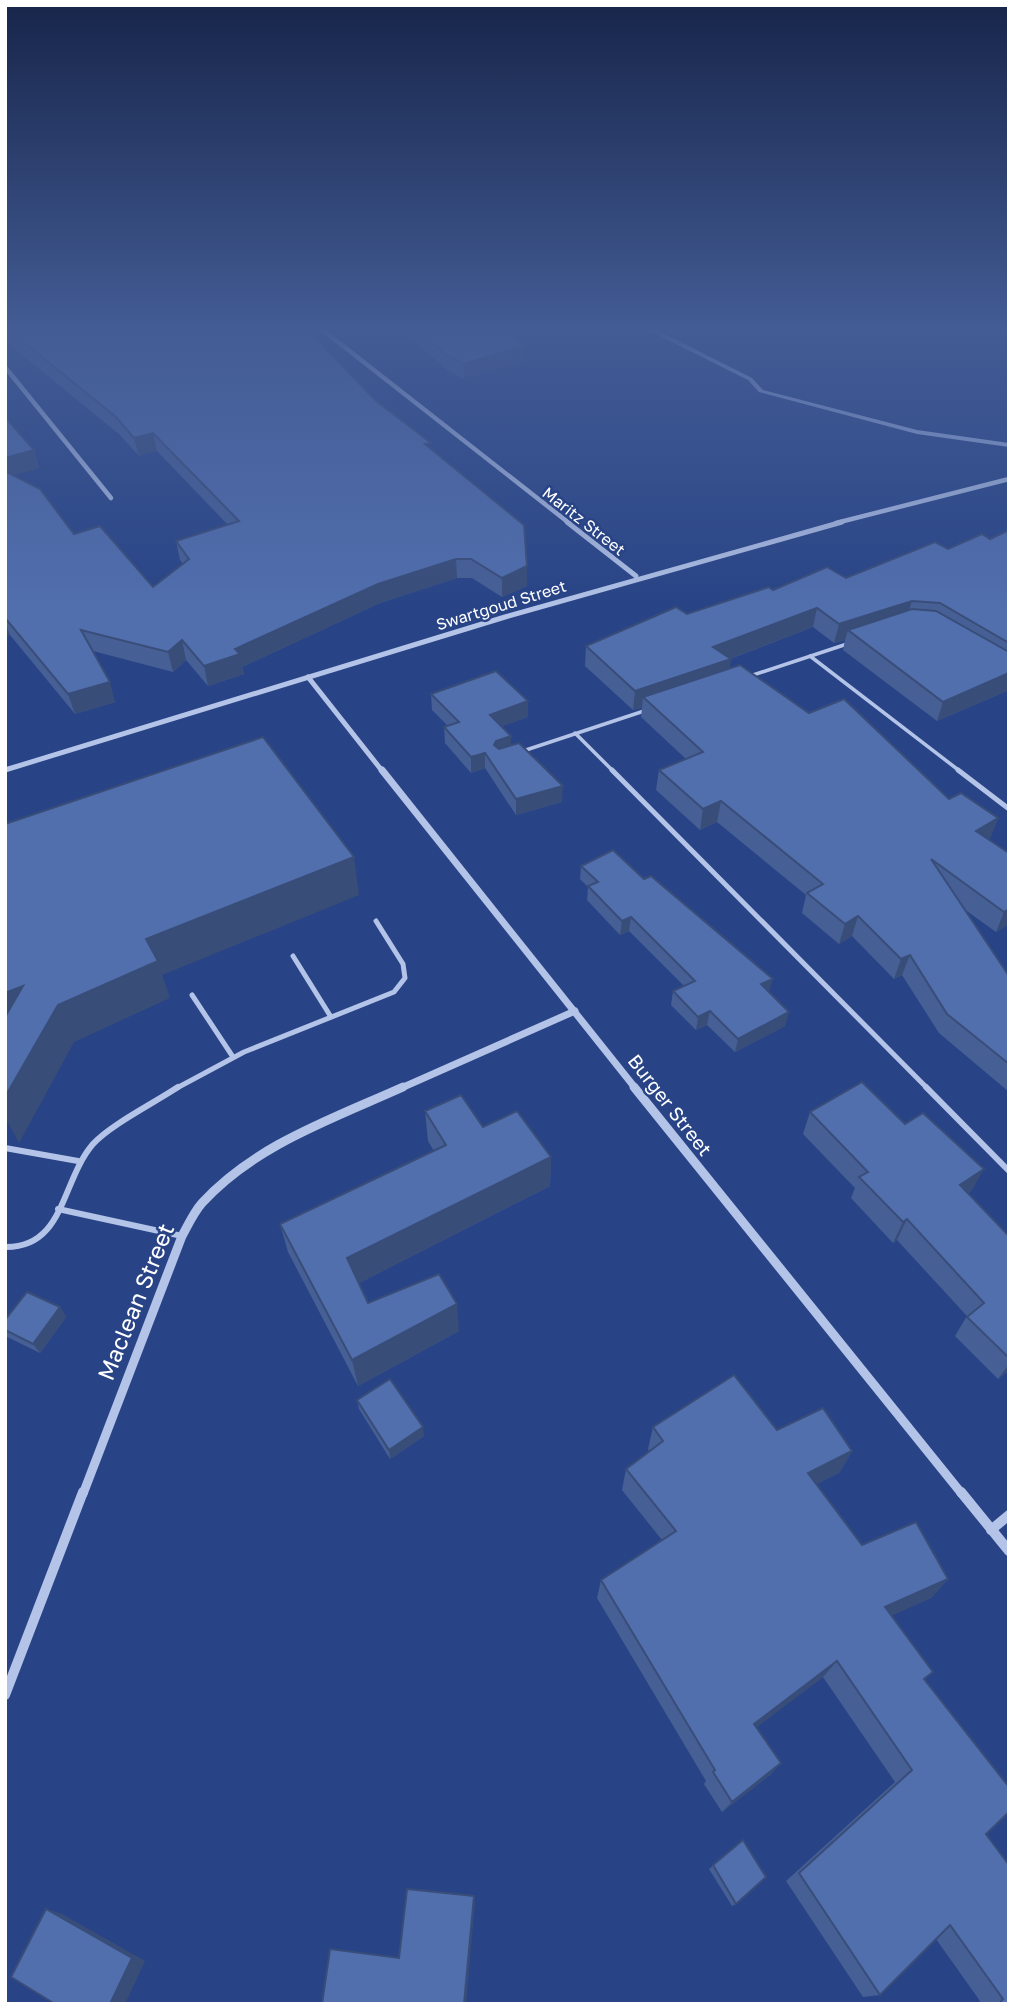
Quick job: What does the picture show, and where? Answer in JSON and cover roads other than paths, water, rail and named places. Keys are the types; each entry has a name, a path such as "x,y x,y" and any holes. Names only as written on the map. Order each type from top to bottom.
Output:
{"street":[{"path":"48,421 111,498"},
{"name":"Maritz Street","path":"438,421 636,576"},
{"name":"Swartgoud Street","path":"5,770 636,576 799,531 1009,479"},
{"name":"Burger Street","path":"308,677 792,1286 1009,1551"},
{"name":"Maclean Street","path":"5,1695 181,1236 200,1205 260,1156 302,1132 575,1011"},
{"path":"991,1530 1009,1516"}],"lane":[{"path":"744,678 858,640"},
{"path":"810,656 1009,809"},
{"path":"511,755 653,708"},
{"path":"575,733 1009,1171"},
{"path":"5,1247 18,1249 34,1245 47,1233 78,1161 94,1142 197,1076 233,1057 394,992 405,978 403,964 376,921"},
{"path":"293,956 331,1017"},
{"path":"192,995 233,1057"},
{"path":"5,1148 78,1161"},
{"path":"58,1209 181,1236"}],"waterway":[{"path":"874,421 917,432 1009,445"}]}
